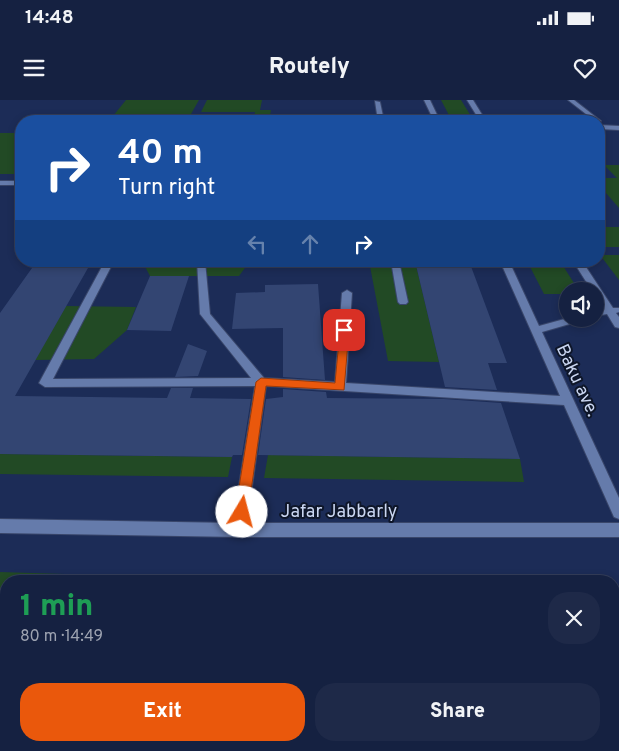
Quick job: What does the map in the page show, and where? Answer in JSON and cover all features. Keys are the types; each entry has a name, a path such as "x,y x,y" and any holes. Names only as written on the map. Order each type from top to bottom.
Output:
{"street":[{"path":"427,100 434,115"},
{"path":"470,100 480,115"},
{"path":"571,100 590,115"},
{"path":"377,102 380,115"},
{"path":"606,128 619,128"},
{"path":"0,183 15,183"},
{"path":"107,267 45,383 261,382 568,401"},
{"path":"201,267 205,314 261,382 239,530"},
{"path":"397,267 404,302"},
{"name":"Baku ave.","path":"507,267 619,513"},
{"path":"581,267 614,310 619,325"},
{"path":"340,387 347,293"},
{"path":"536,330 559,324"},
{"name":"Jafar Jabbarly","path":"0,526 239,530 619,530"}],"green space":[{"path":"126,100 199,100 190,115 114,115"},
{"path":"207,100 262,100 260,110 271,110 270,115 254,115 255,112 201,112"},
{"path":"441,100 461,100 470,115 449,115"},
{"path":"0,133 15,133 15,174 0,174"},
{"path":"605,165 619,165 619,208 605,192 605,178 617,178"},
{"path":"605,227 619,227 619,247 605,247"},
{"path":"605,255 619,255 619,280 605,262"},
{"path":"145,267 246,267 239,276 150,276"},
{"path":"370,267 416,267 439,362 388,361"},
{"path":"530,267 564,267 573,282 559,282 559,294 544,294"},
{"path":"66,306 136,307 127,330 94,359 35,360"},
{"path":"0,454 232,457 228,477 0,474"},
{"path":"268,455 520,459 524,482 264,478"},
{"path":"0,572 96,575 0,575"}],"building":[{"path":"33,267 89,267 15,396 167,398 171,388 193,388 190,398 251,399 242,455 233,455 232,457 0,454 0,313"},
{"path":"416,267 471,267 507,363 488,363 497,390 445,387"},
{"path":"150,276 189,276 171,331 127,330"},
{"path":"318,284 325,380 283,377 283,328 232,329 236,293 265,292 265,285"},
{"path":"188,344 207,351 198,376 175,377"},
{"path":"283,389 326,392 327,398 444,399 501,403 520,459 258,455 266,399 283,397"}],"route":[{"path":"242,512 261,382 340,387 344,330"}]}
